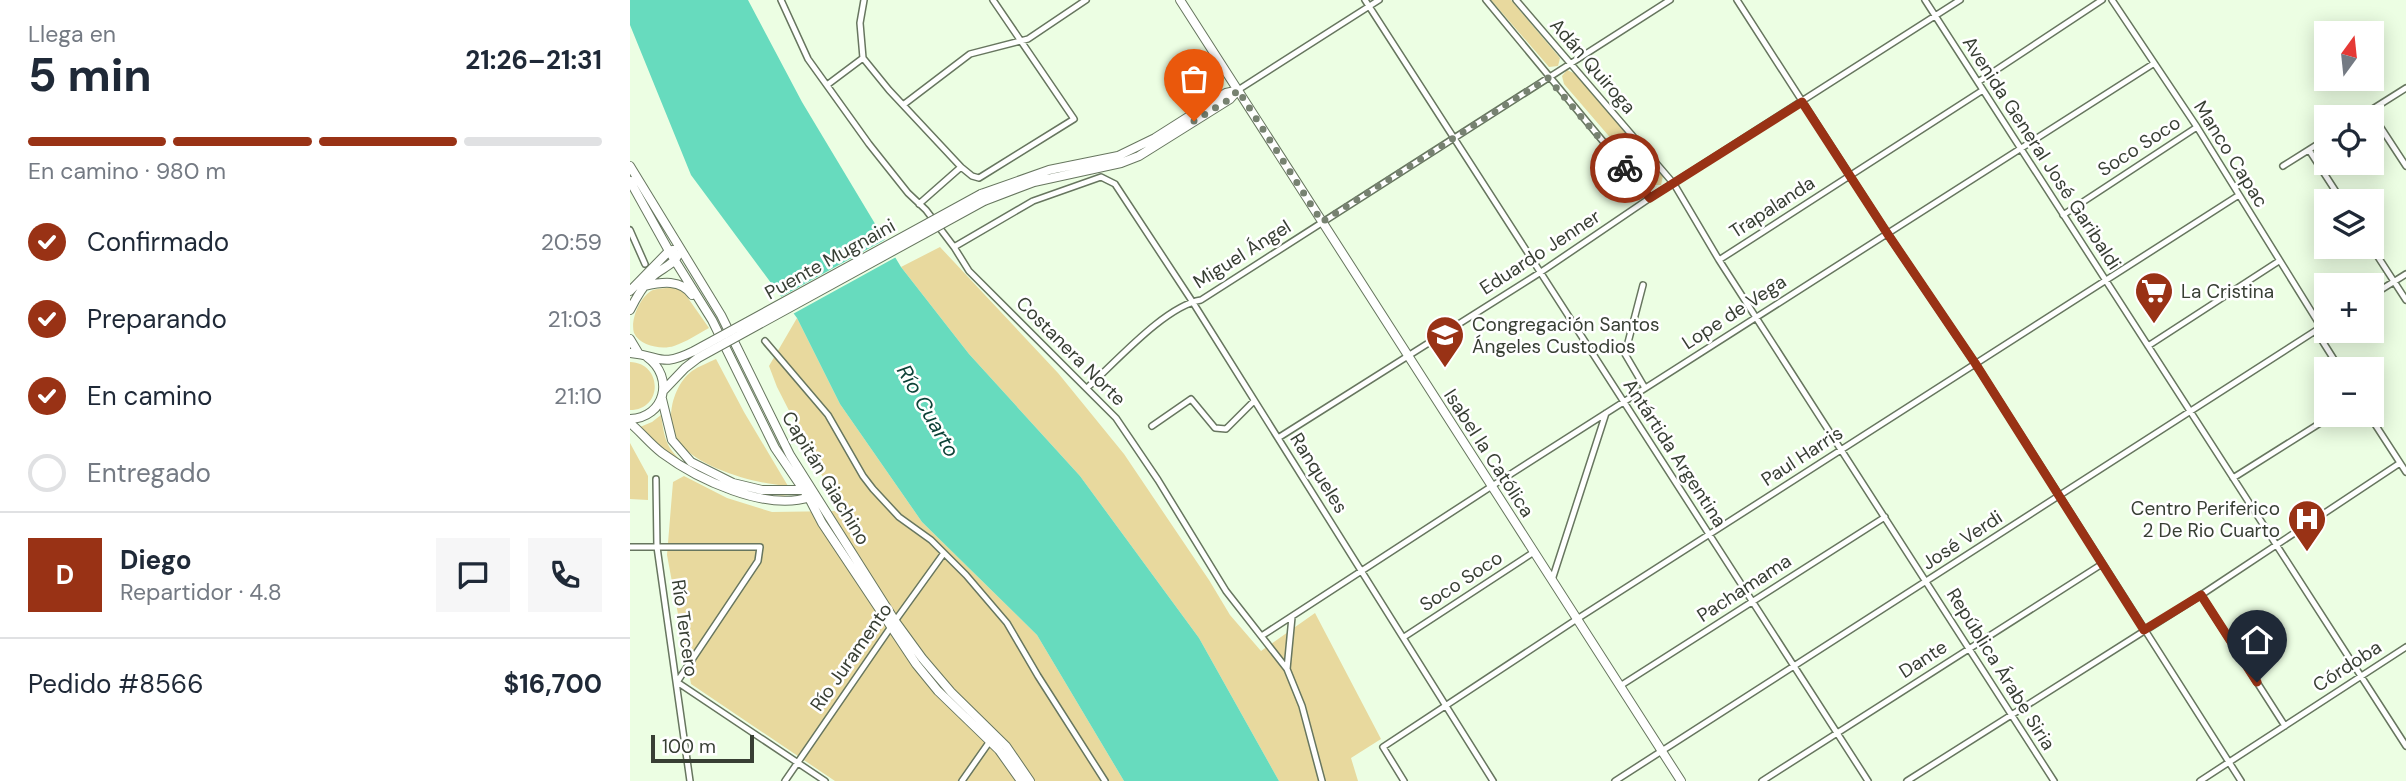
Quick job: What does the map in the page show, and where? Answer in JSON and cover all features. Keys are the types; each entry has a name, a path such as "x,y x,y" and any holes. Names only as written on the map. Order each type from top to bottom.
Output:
{"main road":[{"name":"Isabel la Católica","path":"1180,0 1681,781"},
{"name":"Puente Mugnaini","path":"696,355 982,198 1049,170 1118,156 1155,138 1226,93 1238,90"},
{"name":"Capitán Giachino","path":"630,166 680,250 708,290 822,523 938,691 990,741 1021,781"},
{"name":"Capitán Giachino","path":"630,181 712,320 775,448 809,493"},
{"path":"630,291 669,251 680,250 676,261 653,276 644,286 630,310"},
{"path":"644,286 659,283 679,284 688,289 712,320"},
{"path":"630,339 639,355 662,374 672,440 691,462 733,483 762,490 809,493"},
{"path":"639,355 663,362 696,355"},
{"path":"696,355 663,394 651,413 630,421 660,452 713,484 751,496 795,500 809,493"},
{"name":"Capitán Giachino","path":"892,624 944,684 1006,746 1030,781"}],"street":[{"name":"Costanera Norte","path":"781,0 808,59 869,144 954,247 976,279 1088,387 1116,418 1158,480 1226,591 1287,669 1302,706 1322,781"},
{"path":"864,0 860,23 863,58 961,167 979,178 1074,120 993,0"},
{"path":"903,105 970,54 999,44 1020,42 1086,0"},
{"name":"Antártida Argentina","path":"1365,0 1868,781"},
{"path":"1238,90 1379,0"},
{"name":"Adán Quiroga","path":"1486,0 1650,198"},
{"name":"Adán Quiroga","path":"1516,0 1674,184"},
{"name":"Miguel Ángel","path":"1088,387 1147,332 1186,303 1201,300 1670,0"},
{"path":"1737,0 1887,233 1975,363 2241,781"},
{"name":"Avenida General José Garibaldi","path":"1925,0 2406,746"},
{"name":"Eduardo Jenner","path":"1278,438 1541,272 1650,198 1961,0"},
{"path":"1978,82 2102,0"},
{"name":"Manco Capac","path":"2112,0 2197,127 2314,317"},
{"path":"827,85 863,58"},
{"name":"Lope de Vega","path":"1263,635 2153,64"},
{"path":"2379,105 2406,88"},
{"name":"Trapalanda","path":"1719,260 1983,90"},
{"name":"Soco Soco","path":"2063,215 2197,127"},
{"path":"2384,132 2406,166"},
{"path":"2283,166 2314,147"},
{"path":"2309,150 2334,189"},
{"path":"919,204 961,167"},
{"name":"Ranqueles","path":"954,247 1033,201 1101,177 1115,184 1255,401 1493,781"},
{"name":"República Árabe Siria","path":"1674,184 1719,260 2054,781"},
{"name":"Paul Harris","path":"1404,781 1383,747 1577,619 2239,195"},
{"path":"630,230 645,264"},
{"path":"2379,259 2406,300"},
{"path":"2148,346 2279,261"},
{"path":"2384,288 2406,274"},
{"path":"1643,285 1625,354 1645,388"},
{"name":"José Verdi","path":"1615,781 2314,332"},
{"path":"765,341 828,415 873,489 899,517 931,540 1007,623 1105,781"},
{"path":"1152,426 1191,399 1215,428 1226,429 1255,401"},
{"path":"1552,580 1606,413"},
{"path":"2233,478 2314,427"},
{"path":"2377,427 2406,472"},
{"path":"1907,781 2201,595 2400,463"},
{"name":"Río Tercero","path":"656,479 657,547 690,781"},
{"name":"Pachamama","path":"1620,686 1885,517"},
{"path":"630,547 760,547 758,561 677,682 825,781"},
{"name":"Soco Soco","path":"1404,637 1534,552"},
{"name":"Río Juramento","path":"785,781 944,553"},
{"name":"Dante","path":"1762,781 2102,564"},
{"path":"2201,595 2286,726"},
{"path":"1287,669 1292,617"},
{"name":"Córdoba","path":"2200,781 2406,647"},
{"path":"962,781 990,741"}],"shaded area":[{"path":"1491,0 1511,0 1560,58 1558,66 1549,67"},
{"path":"1567,70 1576,74 1663,176 1661,185 1651,185 1564,84 1562,76"},
{"path":"940,247 1058,373 1124,454 1230,615 1261,651 1315,613 1381,739 1351,758 1358,781 1279,781 1199,638 1080,476 969,354 901,267"},
{"path":"675,287 683,291 709,328 669,347 652,346 641,341 633,328 640,303 653,290"},
{"path":"797,318 840,404 922,522 1037,635 1124,781 835,781 691,684 667,555 673,482 684,476 727,498 772,512 840,511 769,366"},
{"path":"716,359 788,486 761,482 715,468 690,453 675,436 671,416 679,386 692,371"},
{"path":"630,362 641,364 649,370 655,386 649,403 630,410"},
{"path":"661,415 669,447 696,471 728,484 794,497 750,491 709,478 691,469 656,444 640,427"},
{"path":"630,443 648,476 648,500 630,499"}],"water":[{"name":"Río Cuarto","path":"630,0 748,0 802,102 901,267 969,354 1080,476 1199,638 1279,781 1124,781 1037,635 922,522 840,404 797,318 691,175 630,25"}],"pier":[{"path":"888,238 898,256 791,315 779,298"}],"way so far":[{"path":"1194,121 1230,99 1238,90 1322,222 1548,78 1625,168"}],"place":[{"name":"La Cristina","path":"2154,325"},
{"name":"Congregación Santos Ángeles Custodios","path":"1445,369"},
{"name":"Centro Periferico 2 De Rio Cuarto","path":"2307,553"}],"route":[{"path":"1625,168 1650,198 1802,102 1975,363 2144,630 2201,595 2257,682"}]}
